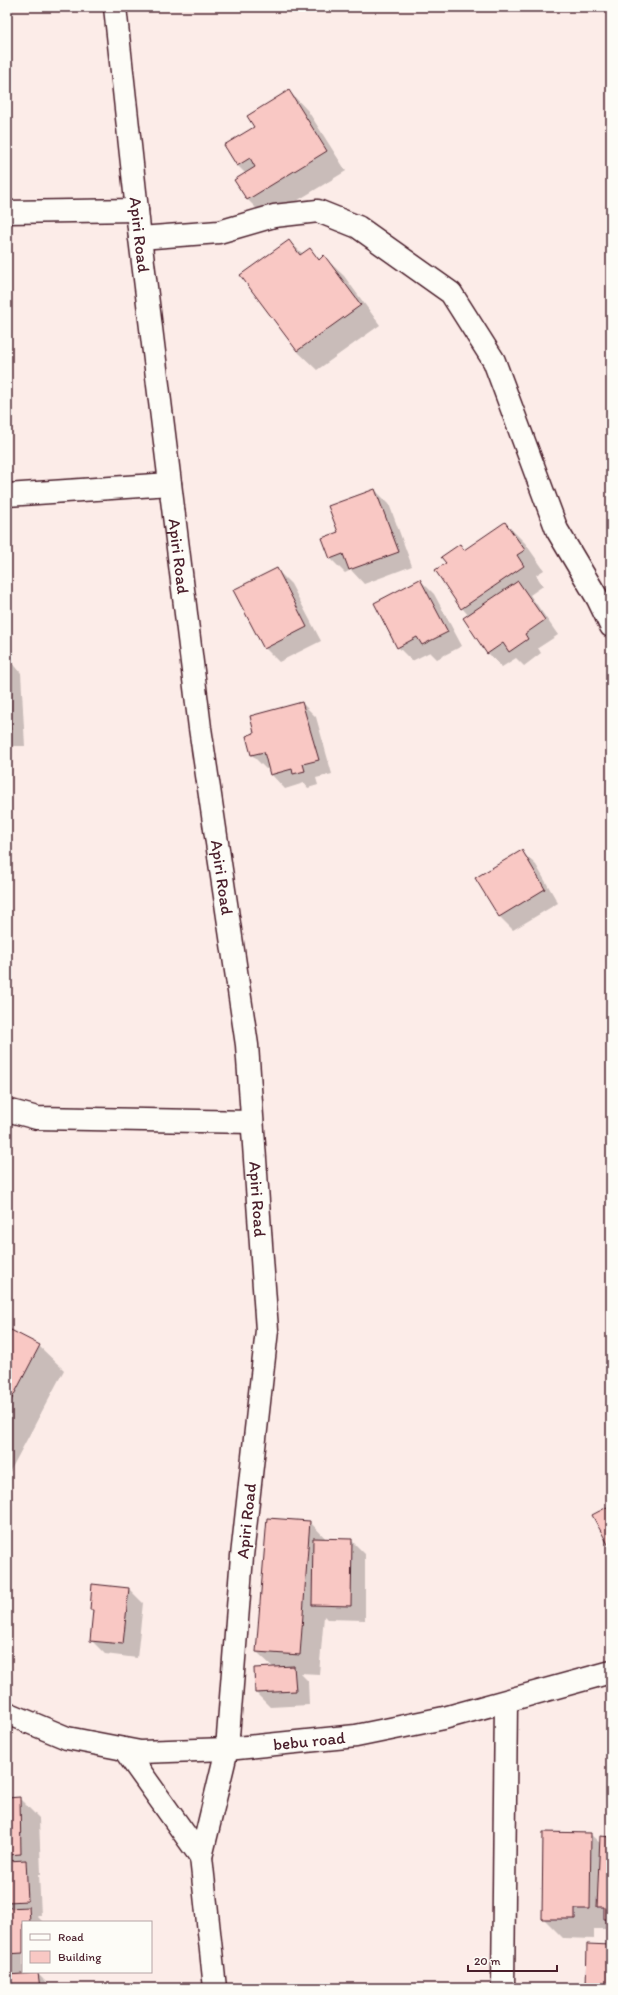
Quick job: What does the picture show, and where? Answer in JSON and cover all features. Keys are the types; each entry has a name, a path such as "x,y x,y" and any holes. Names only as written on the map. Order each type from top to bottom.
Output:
{"street":[{"name":"Apiri Road","path":"115,7 140,238 200,728 247,1045 267,1330 242,1556 227,1749 201,1857"},
{"path":"7,212 138,210"},
{"path":"140,238 219,232 274,216 318,211 358,227 451,293 494,361 557,530 598,599 611,626"},
{"path":"7,496 170,484"},
{"path":"7,1110 37,1118 252,1122"},
{"name":"bebu road","path":"7,1713 67,1738 140,1752 227,1749 356,1736 444,1718 611,1672"},
{"path":"503,1988 506,1702"},
{"path":"124,1749 201,1857 215,1988"}],"building":[{"path":"289,90 327,151 247,200 234,180 255,167 250,158 237,166 224,145 254,127 247,116"},
{"path":"289,240 300,255 310,248 319,260 324,255 361,305 297,351 240,275"},
{"path":"375,489 399,552 349,570 343,554 330,559 322,538 338,532 328,506"},
{"path":"505,522 525,550 517,555 524,566 461,609 435,570 446,563 441,557 460,544 464,550"},
{"path":"277,568 307,627 264,649 233,590"},
{"path":"420,579 448,632 422,645 417,637 397,648 374,603"},
{"path":"518,581 545,620 525,634 528,639 509,652 503,643 487,654 463,618"},
{"path":"7,658 11,732 7,733"},
{"path":"302,702 319,760 303,764 305,771 293,774 292,769 270,775 264,752 251,755 246,736 254,733 250,716"},
{"path":"522,850 545,889 499,917 475,878"},
{"path":"7,1328 40,1345 7,1408"},
{"path":"611,1505 611,1548 610,1548 592,1515"},
{"path":"267,1518 310,1521 300,1655 256,1652"},
{"path":"313,1538 352,1539 351,1606 312,1605"},
{"path":"92,1584 129,1588 123,1644 90,1641 93,1610 90,1610"},
{"path":"294,1666 296,1691 255,1693 254,1668"},
{"path":"20,1797 21,1854 7,1855 7,1798"},
{"path":"543,1832 591,1833 590,1909 575,1909 575,1919 542,1919"},
{"path":"600,1836 611,1837 611,1919 604,1919 604,1907 597,1907"},
{"path":"26,1860 28,1901 7,1902 7,1861"},
{"path":"29,1907 30,1921 22,1921 22,1953 7,1954 7,1908"},
{"path":"587,1944 611,1945 611,1988 586,1988"},
{"path":"38,1973 40,1988 7,1988 7,1975"}]}
